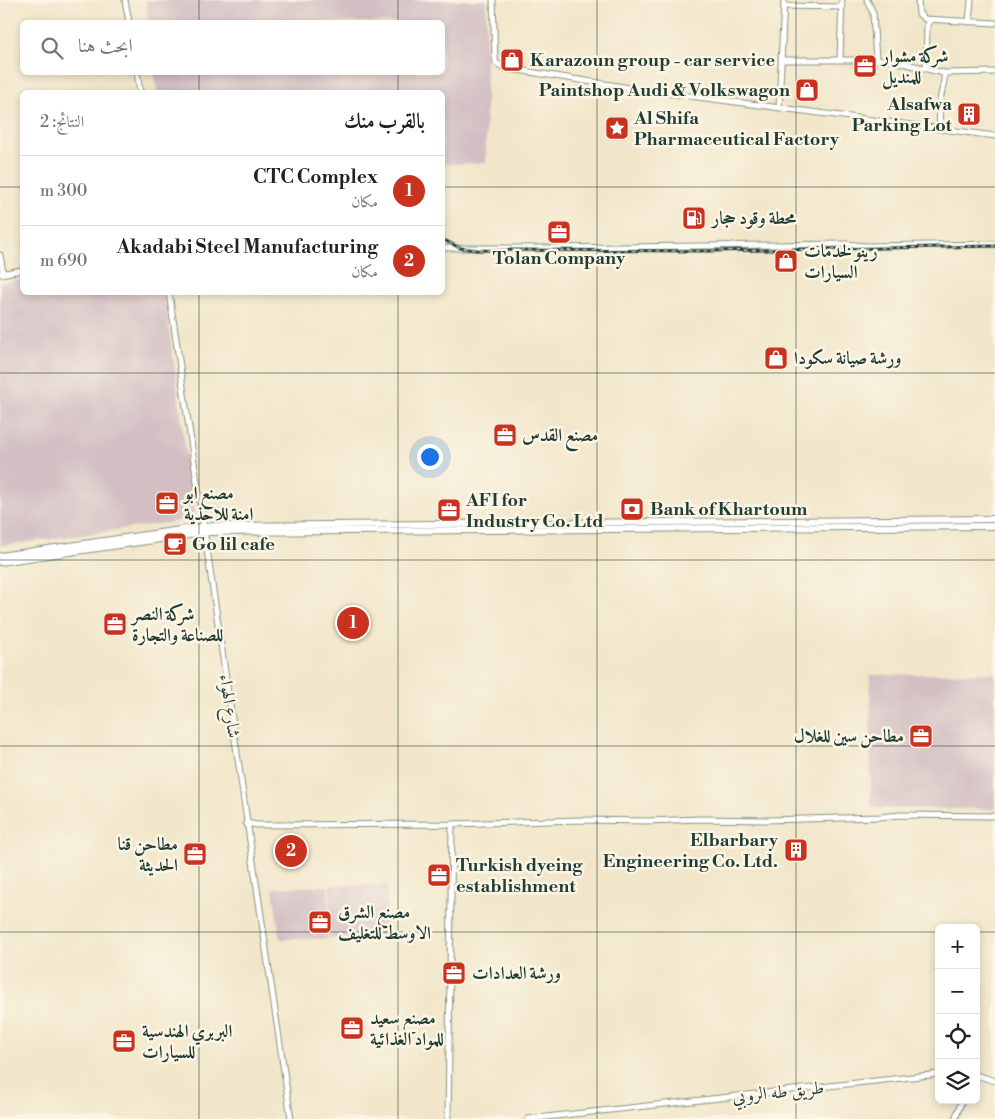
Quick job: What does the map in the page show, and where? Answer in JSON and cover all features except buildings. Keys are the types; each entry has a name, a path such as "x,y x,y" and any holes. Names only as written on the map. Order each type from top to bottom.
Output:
{"main road":[{"path":"0,556 12,557 204,530 995,519"},
{"path":"204,530 995,526"},
{"path":"0,562 12,557"}],"street":[{"path":"125,0 129,20"},
{"path":"493,0 494,58 496,63 505,68 636,89 995,136"},
{"path":"840,59 842,0"},
{"path":"867,0 873,13 876,60"},
{"path":"918,0 919,14 925,19 995,23"},
{"path":"969,22 970,0"},
{"path":"779,108 784,3 842,7"},
{"path":"926,68 927,27 928,22 931,20"},
{"path":"782,60 890,60 944,73 995,72"},
{"path":"940,129 939,105 944,73"},
{"path":"137,75 140,90"},
{"path":"445,248 995,244"},
{"path":"0,255 1,274 20,270"},
{"name":"شارع الهواء","path":"168,295 291,1119"},
{"path":"246,823 257,825 452,824 579,820 766,820 900,815 995,816"},
{"path":"448,1119 452,824"},
{"name":"طريق طه الروبي","path":"528,1119 935,1074"},
{"path":"980,1076 995,1081"},
{"path":"955,1119 961,1104"}],"shaded area":[{"path":"146,0 486,0 486,163 445,164 445,90 157,90 154,75 445,75 445,20 148,20"},
{"path":"20,279 20,295 164,295 195,519 0,546 0,283"},
{"path":"995,673 995,809 871,808 870,675"},
{"path":"330,885 387,885 386,938 329,938"},
{"path":"328,886 328,939 280,939 273,888"}],"waterway":[{"path":"898,818 992,818"}],"railway":[{"path":"445,240 460,248 477,250 710,251 995,246"}],"place":[{"name":"Karazoun group - car service","path":"512,60"},
{"name":"شركة مشوار للمنديل","path":"865,66"},
{"name":"Paintshop Audi & Volkswagon","path":"807,90"},
{"name":"Alsafwa Parking Lot","path":"969,114"},
{"name":"Al Shifa Pharmaceutical Factory","path":"617,128"},
{"name":"محطة وقود حجار","path":"694,218"},
{"name":"Tolan Company","path":"559,232"},
{"name":"رينو لخدمات السيارات","path":"786,261"},
{"name":"ورشة صيانة سكودا","path":"776,358"},
{"name":"مصنع القدس","path":"505,435"},
{"name":"مصنع ابو امنة للاحذية","path":"167,503"},
{"name":"Bank of Khartoum","path":"632,509"},
{"name":"AFI for Industry Co. Ltd","path":"449,510"},
{"name":"Go lil cafe","path":"175,544"},
{"name":"CTC Complex","path":"353,623"},
{"name":"شركة النصر للصناعة والتجارة","path":"115,624"},
{"name":"مطاحن سين للغلال","path":"921,736"},
{"name":"Elbarbary Engineering Co. Ltd.","path":"796,850"},
{"name":"Akadabi Steel Manufacturing","path":"291,851"},
{"name":"مطاحن قنا الحديثة","path":"195,854"},
{"name":"Turkish dyeing establishment","path":"439,875"},
{"name":"مصنع الشرق الاوسط للتغليف","path":"320,922"},
{"name":"ورشة العدادات","path":"454,973"},
{"name":"مصنع سعيد للمواد الغذائية","path":"352,1028"},
{"name":"البربري الهندسية للسيارات","path":"124,1041"}]}
